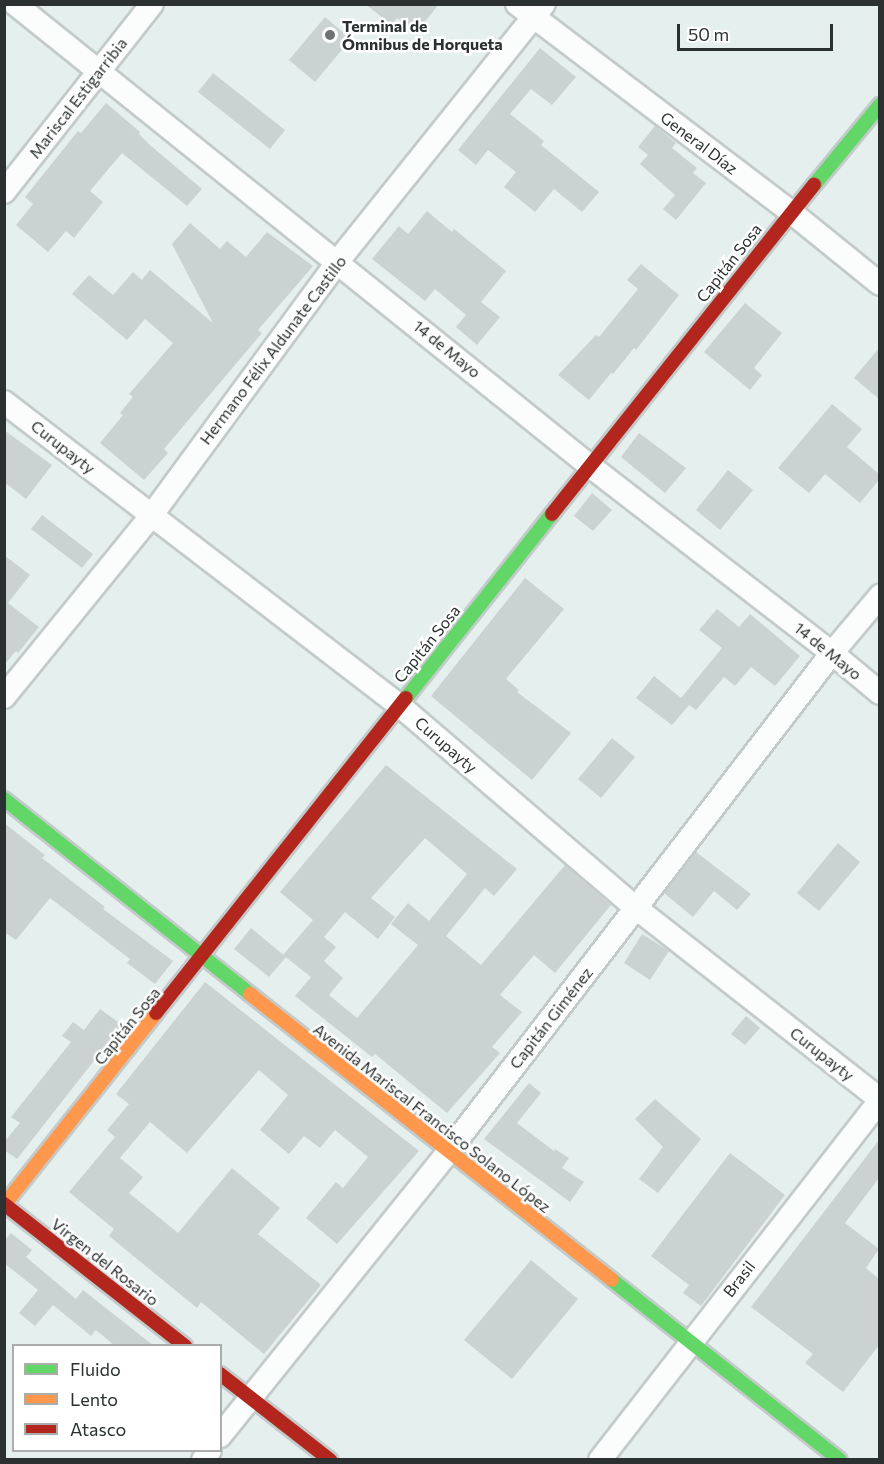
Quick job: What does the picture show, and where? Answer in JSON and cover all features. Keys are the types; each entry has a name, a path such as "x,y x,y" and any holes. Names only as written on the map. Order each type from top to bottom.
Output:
{"main road":[{"name":"Capitán Sosa","path":"5,1205 203,958 399,705 791,212 879,105"},
{"name":"Avenida Mariscal Francisco Solano López","path":"4,800 840,1460"},
{"name":"Virgen del Rosario","path":"5,1205 182,1344"},
{"path":"222,1376 330,1460"}],"street":[{"name":"14 de Mayo","path":"15,4 338,261 590,466 832,653 879,693"},
{"name":"Mariscal Estigarribia","path":"4,192 152,4"},
{"name":"General Díaz","path":"532,9 879,284"},
{"name":"Hermano Félix Aldunate Castillo","path":"4,697 151,516 338,261 532,9"},
{"name":"Curupayty","path":"4,402 399,705 636,908 879,1100"},
{"name":"Capitán Giménez","path":"222,1433 448,1152 832,653 879,596"},
{"name":"Brasil","path":"600,1460 879,1100"}],"building":[{"path":"365,4 439,4 416,33 397,18 392,25"},
{"path":"325,17 351,39 315,82 289,60"},
{"path":"540,48 576,77 552,105 531,89 510,114 544,141 541,145 599,192 582,212 554,189 535,212 504,187 516,172 488,150 476,165 458,150"},
{"path":"213,73 285,130 270,149 198,92"},
{"path":"106,103 140,132 139,134 150,145 202,189 187,206 122,153 90,191 103,202 74,238 66,231 48,252 16,225 33,204 25,197 78,131 81,133"},
{"path":"655,126 676,143 672,148 697,168 693,173 706,183 676,220 663,209 675,195 640,164 648,155 638,147"},
{"path":"427,211 452,232 454,229 506,271 481,302 500,317 477,345 456,327 466,315 435,289 425,301 372,259 399,226 408,234"},
{"path":"190,223 220,249 227,241 246,257 267,232 313,266 258,330 262,333 164,449 168,453 144,480 100,443 123,415 120,413 133,397 129,394 173,343 145,319 127,340 72,294 89,275 113,295 133,272 142,280 150,270 213,323 172,244"},
{"path":"641,264 679,295 636,350 634,348 589,400 558,375 596,335 599,337 638,289 627,280"},
{"path":"745,303 782,333 754,368 762,375 750,390 704,352"},
{"path":"879,348 879,399 854,378"},
{"path":"832,404 862,429 847,447 879,474 879,480 860,503 825,474 809,493 778,468"},
{"path":"4,430 52,465 26,499 4,482"},
{"path":"639,433 686,468 665,493 621,457"},
{"path":"728,470 753,490 720,530 696,510"},
{"path":"592,493 612,510 593,531 574,516"},
{"path":"42,515 93,554 82,568 31,529"},
{"path":"4,555 30,575 8,603 39,627 18,653 16,651 4,665"},
{"path":"525,578 564,609 506,679 519,690 517,692 571,733 532,780 431,696"},
{"path":"717,609 739,627 750,614 800,656 775,686 751,667 735,686 724,677 696,710 689,705 672,725 636,698 654,676 681,698 722,648 699,630"},
{"path":"612,738 635,757 601,798 578,779"},
{"path":"386,765 517,869 494,896 485,888 446,936 481,965 565,865 611,905 555,973 534,955 500,995 522,1012 492,1047 500,1053 447,1113 375,1054 372,1057 295,996 311,977 283,955 313,920 280,892","holes":["425,838 467,874 429,921 408,903 391,924 418,945 357,1018 329,995 343,978 324,961 336,947 324,937 345,912 378,939 395,917 371,898"]},
{"path":"4,823 45,855 42,858 105,907 103,909 173,961 155,984 127,963 130,959 50,898 16,940 4,932"},
{"path":"838,843 860,862 819,911 797,893"},
{"path":"696,852 751,894 737,910 714,891 693,917 664,893"},
{"path":"251,928 286,957 269,977 234,949"},
{"path":"642,934 669,951 650,980 624,963"},
{"path":"205,982 419,1151 337,1244 306,1218 336,1182 343,1188 368,1157 335,1130 320,1148 304,1136 289,1154 260,1130 288,1095 259,1070 187,1153 150,1122 120,1158 143,1177 129,1193 178,1233 232,1168 280,1208 258,1234 321,1285 264,1354 201,1302 197,1308 109,1236 114,1229 69,1192 115,1137 107,1130 129,1104 116,1094"},
{"path":"100,1009 122,1025 17,1159 4,1150 4,1142 20,1123 11,1117 71,1042 62,1036 73,1022 84,1030"},
{"path":"746,1016 760,1028 745,1045 731,1034"},
{"path":"529,1083 541,1093 517,1123 554,1151 555,1149 569,1158 562,1168 584,1182 570,1202 484,1139"},
{"path":"655,1099 701,1139 658,1193 639,1179 663,1147 635,1119"},
{"path":"879,1140 879,1178 845,1223 879,1249 866,1268 879,1279 879,1345 843,1392 805,1363 813,1354 751,1307"},
{"path":"730,1153 785,1195 701,1306 683,1293 689,1285 651,1256"},
{"path":"11,1233 32,1250 26,1257 76,1299 83,1290 151,1344 113,1344 96,1330 91,1336 53,1305 35,1326 19,1313 38,1290 4,1263 4,1241"},
{"path":"531,1260 578,1299 512,1379 464,1340"}],"traffic: fast":[{"path":"814,185 880,105"},
{"path":"406,698 552,514"},
{"path":"4,799 250,994"},
{"path":"612,1280 840,1460"}],"traffic: slow":[{"path":"250,994 612,1280"},
{"path":"4,1205 156,1013"}],"traffic: jam":[{"path":"552,514 814,185"},
{"path":"156,1013 406,698"},
{"path":"4,1204 182,1344"},
{"path":"222,1376 330,1460"}],"place":[{"name":"Terminal de Ómnibus de Horqueta","path":"330,35"}]}
